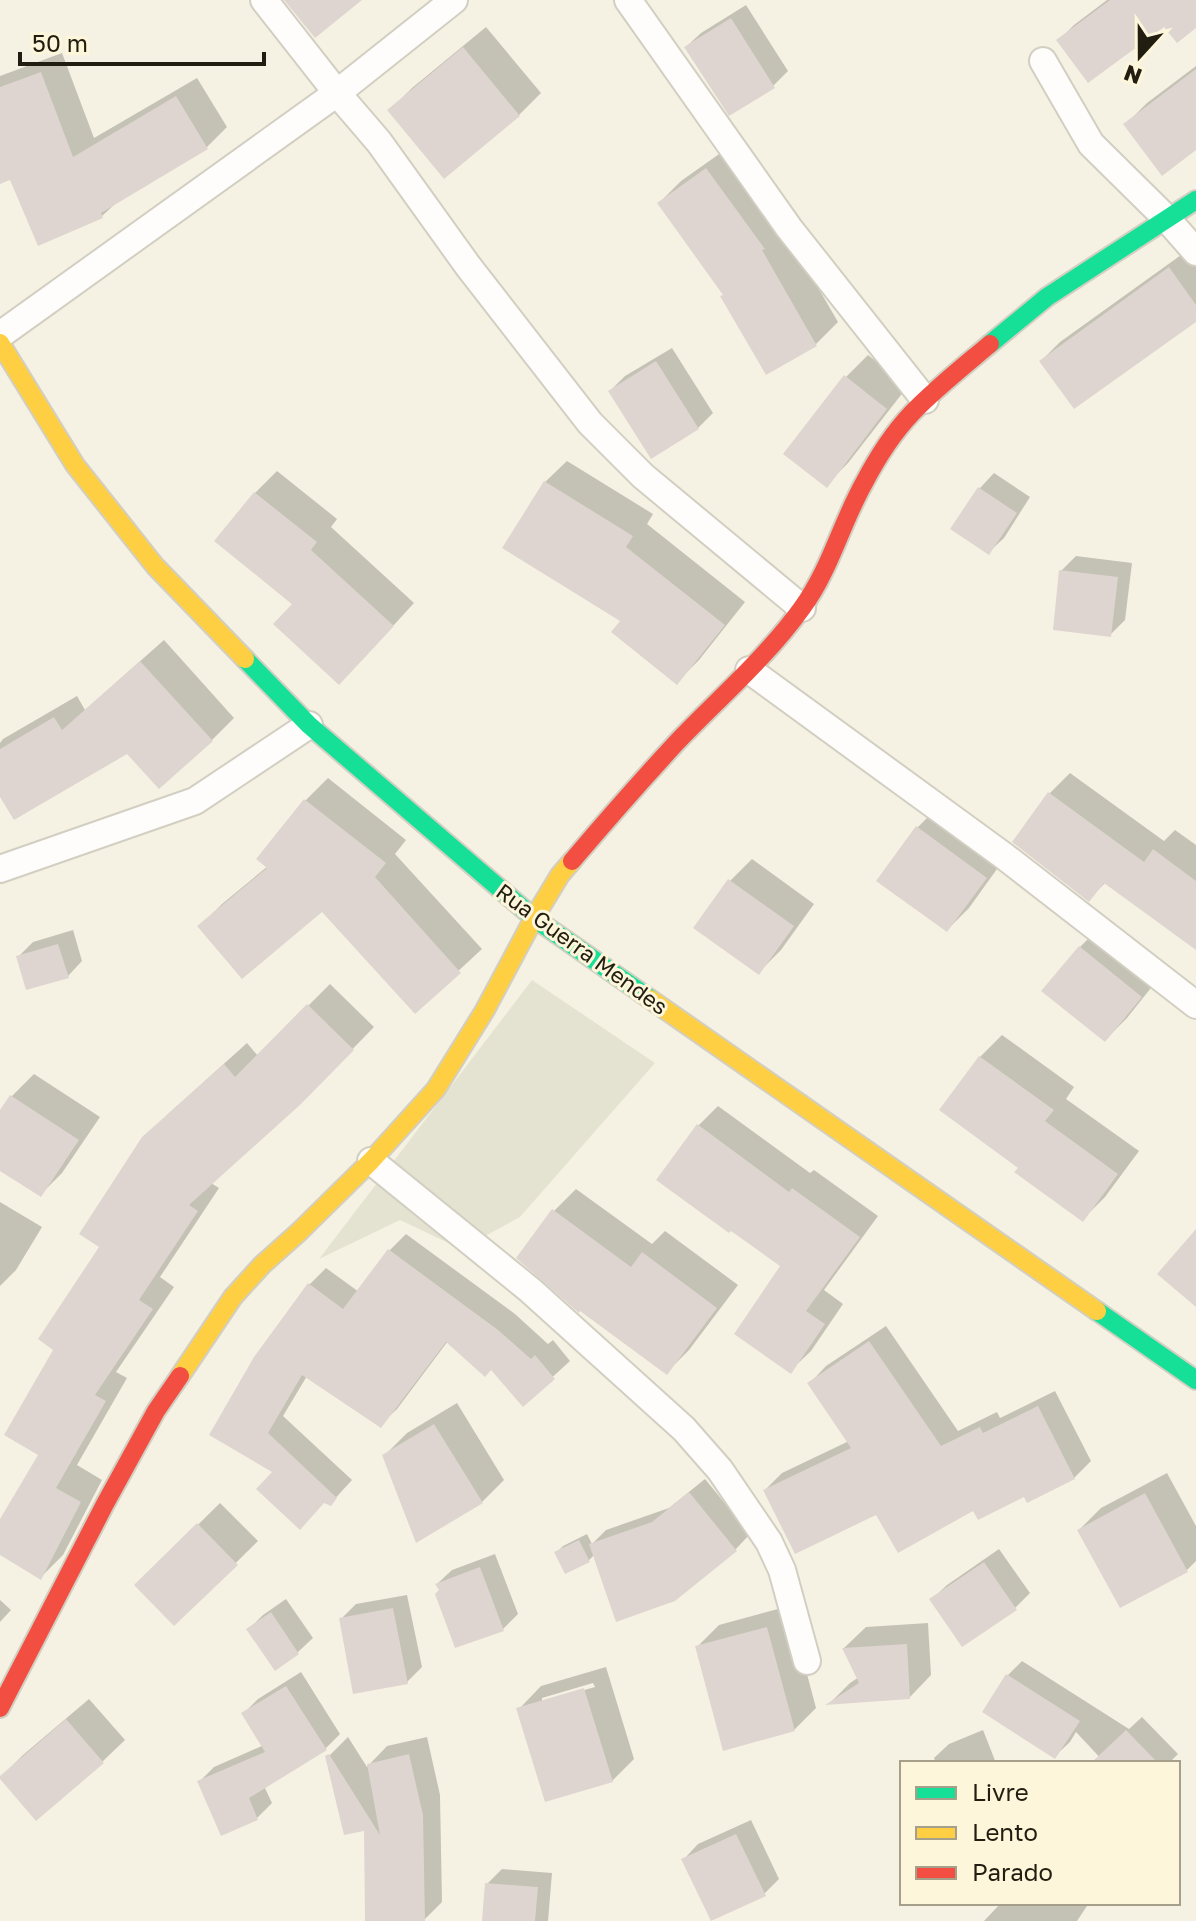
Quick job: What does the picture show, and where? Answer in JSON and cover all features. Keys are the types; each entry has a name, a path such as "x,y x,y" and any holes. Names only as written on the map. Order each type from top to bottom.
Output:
{"street":[{"path":"264,0 379,142 468,266 590,423 643,476 802,608"},
{"path":"0,335 337,93 454,0"},
{"path":"628,0 789,228 925,400"},
{"path":"1043,61 1091,144 1196,252"},
{"path":"0,1708 156,1411 233,1297 262,1265 371,1161 436,1089 485,1010 560,875 615,810 775,642 802,608 823,576 845,521 874,465 911,414 1047,297 1196,200"},
{"name":"Rua Guerra Mendes","path":"0,343 75,465 155,566 309,725 534,918 1196,1380"},
{"path":"749,670 1004,856 1196,1005"},
{"path":"0,869 195,801 309,725"},
{"path":"371,1161 530,1290 684,1429 720,1470 769,1542 782,1570 807,1661"}],"green space":[{"path":"532,980 655,1063 520,1217 461,1249 400,1220 319,1259"}],"building":[{"path":"284,0 362,0 315,38"},
{"path":"1110,0 1196,0 1196,28 1177,43 1164,27 1088,83 1056,40"},
{"path":"731,18 775,88 729,116 684,47"},
{"path":"463,47 520,116 444,179 387,110"},
{"path":"1196,69 1196,150 1162,176 1123,124"},
{"path":"41,72 73,157 176,96 208,149 101,213 103,218 38,246 10,180 0,184 0,87"},
{"path":"706,168 765,249 762,250 817,346 766,375 720,296 723,295 657,203"},
{"path":"1169,267 1196,305 1196,322 1074,409 1039,361"},
{"path":"656,361 699,429 651,459 608,391"},
{"path":"844,375 887,409 827,488 783,454"},
{"path":"544,481 633,536 626,547 725,625 677,685 611,632 620,621 502,548"},
{"path":"978,487 1017,513 989,555 950,529"},
{"path":"254,492 317,542 311,550 394,626 339,685 273,624 292,604 214,541"},
{"path":"1059,570 1118,577 1111,637 1053,630"},
{"path":"140,661 213,741 159,789 127,754 14,820 0,797 0,749 54,717 62,730"},
{"path":"1048,792 1144,862 1153,849 1196,881 1196,950 1104,883 1089,902 1012,842"},
{"path":"304,799 386,863 375,877 461,973 415,1014 322,912 242,979 197,926 267,868 256,859"},
{"path":"916,826 987,878 947,932 876,881"},
{"path":"728,879 794,926 759,975 693,928"},
{"path":"58,944 69,978 26,990 16,956"},
{"path":"1079,946 1142,997 1105,1042 1041,991"},
{"path":"307,1004 354,1050 301,1104 189,1205 198,1211 139,1300 153,1309 95,1395 106,1401 56,1488 81,1502 41,1580 0,1555 0,1519 38,1455 4,1435 53,1350 38,1339 99,1247 79,1234 142,1137 224,1064 235,1077"},
{"path":"979,1056 1054,1110 1045,1121 1118,1174 1083,1222 1014,1172 1018,1168 939,1110"},
{"path":"10,1095 79,1140 41,1197 0,1171 0,1110"},
{"path":"697,1124 789,1192 792,1188 860,1237 806,1311 825,1324 791,1374 734,1334 780,1266 656,1180"},
{"path":"552,1209 631,1267 642,1252 717,1308 667,1375 579,1313 516,1258"},
{"path":"1196,1229 1196,1307 1157,1274"},
{"path":"388,1249 498,1330 531,1359 535,1355 555,1379 523,1407 491,1370 485,1377 446,1342 381,1428 302,1375 268,1433 337,1498 331,1506 324,1503 300,1530 256,1489 272,1472 209,1435 254,1357 308,1283 343,1309"},
{"path":"869,1341 941,1446 980,1427 983,1433 1038,1406 1075,1479 1027,1503 1024,1497 978,1520 973,1511 898,1553 876,1515 795,1554 763,1490 851,1448 807,1383"},
{"path":"434,1424 483,1503 416,1543 382,1455"},
{"path":"689,1492 737,1551 675,1601 616,1622 589,1544 652,1522"},
{"path":"1145,1493 1188,1572 1120,1608 1077,1530"},
{"path":"197,1523 238,1565 174,1626 134,1585"},
{"path":"579,1540 590,1562 565,1574 554,1552"},
{"path":"984,1562 1017,1610 962,1647 929,1599"},
{"path":"480,1567 504,1631 455,1648 435,1594 439,1590 435,1584"},
{"path":"393,1608 408,1684 353,1694 339,1618"},
{"path":"271,1612 299,1654 275,1671 246,1629"},
{"path":"767,1627 795,1731 723,1751 695,1646"},
{"path":"907,1644 910,1699 825,1705 859,1683 842,1648"},
{"path":"1006,1674 1080,1721 1055,1759 982,1712"},
{"path":"286,1686 327,1750 249,1798 258,1820 221,1836 197,1781 265,1752 241,1713"},
{"path":"584,1688 613,1782 545,1802 516,1708"},
{"path":"66,1719 104,1763 36,1821 0,1776"},
{"path":"1126,1730 1156,1761 1093,1761"},
{"path":"329,1754 380,1835 367,1764 409,1754 423,1815 425,1921 365,1921 364,1831 344,1835 325,1756"},
{"path":"736,1834 766,1896 711,1921 681,1859"},
{"path":"485,1883 538,1887 535,1921 482,1921"}],"traffic: fast":[{"path":"990,344 1047,297 1196,200"},
{"path":"245,659 309,725 534,918 650,999"},
{"path":"1097,1311 1196,1380"}],"traffic: slow":[{"path":"0,343 75,465 155,566 245,659"},
{"path":"180,1376 233,1297 262,1265 371,1161 436,1089 485,1010 534,918 572,861"},
{"path":"650,999 1097,1311"}],"traffic: jam":[{"path":"572,861 677,742 758,661 788,626 812,593 856,499 892,437 921,404 990,344"},
{"path":"0,1708 105,1504 156,1411 180,1376"}]}
